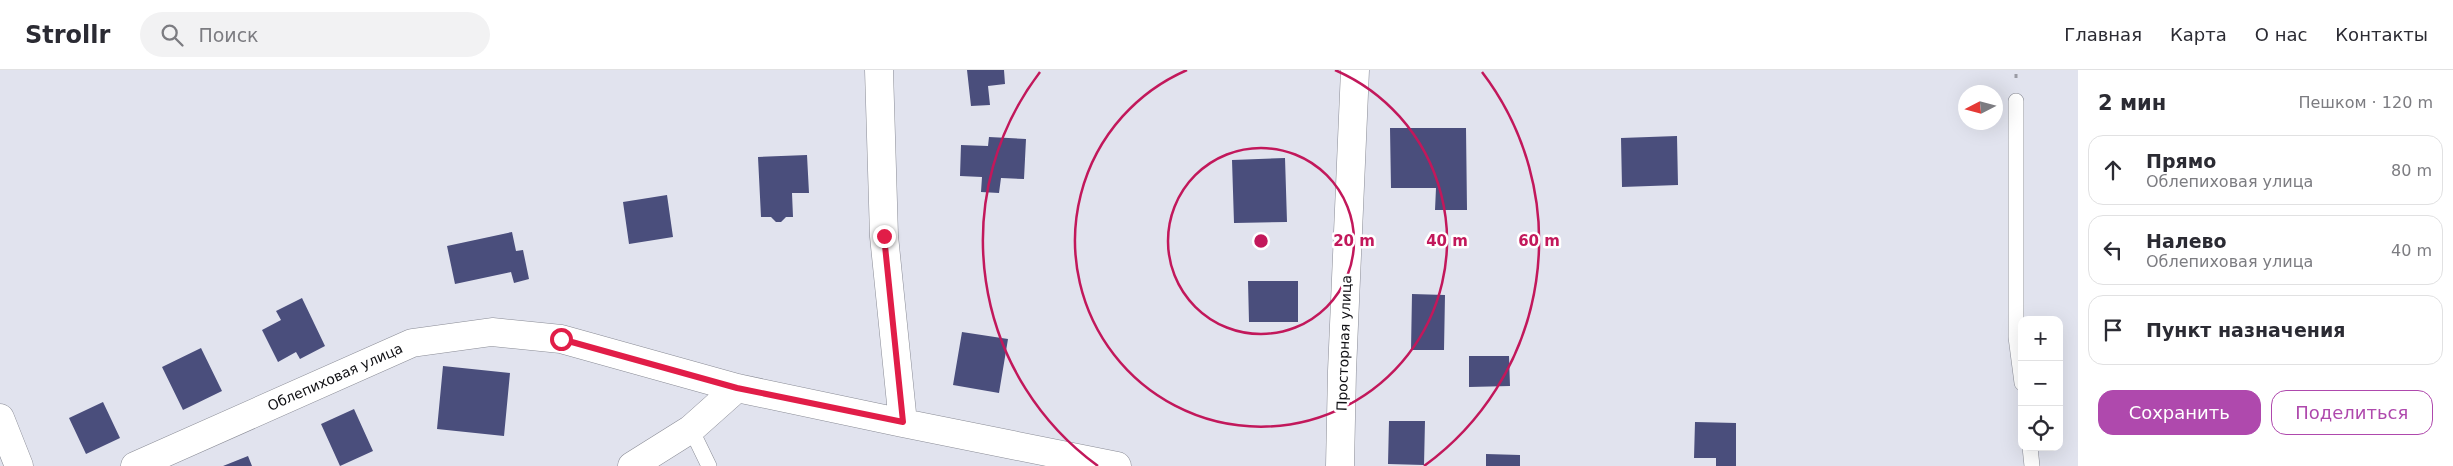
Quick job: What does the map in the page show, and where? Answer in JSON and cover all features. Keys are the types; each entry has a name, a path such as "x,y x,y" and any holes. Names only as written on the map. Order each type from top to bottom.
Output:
{"street":[{"path":"879,70 884,236 903,422"},
{"name":"Просторная улица","path":"1340,466 1342,371 1355,70"},
{"name":"Облепиховая улица","path":"135,466 412,343 492,332 561,339 737,388 1117,466"},
{"path":"632,466 691,429 737,388"},
{"path":"0,418 20,466"}],"lane":[{"path":"2016,101 2016,337 2019,361"},
{"path":"691,429 709,466"},
{"path":"2030,451 2032,466"}],"building":[{"path":"967,70 1004,70 1005,84 988,86 990,105 971,106"},
{"path":"1390,128 1466,128 1467,210 1435,210 1436,188 1391,188"},
{"path":"1677,136 1678,185 1622,187 1621,138"},
{"path":"989,137 1026,139 1024,179 1001,178 999,193 981,192 982,177 960,176 961,145 988,146"},
{"path":"807,155 809,193 792,193 793,217 786,217 781,222 776,222 771,217 761,217 758,157"},
{"path":"1285,158 1287,222 1234,223 1232,160"},
{"path":"667,195 673,237 629,244 623,202"},
{"path":"512,232 516,251 523,250 529,279 514,283 511,272 455,284 447,246"},
{"path":"1248,281 1298,281 1298,322 1249,322"},
{"path":"1412,294 1445,295 1444,350 1411,350"},
{"path":"302,298 325,346 300,359 296,352 278,362 262,330 281,320 276,311"},
{"path":"962,332 1008,339 999,393 953,385"},
{"path":"201,348 222,391 183,410 162,367"},
{"path":"1469,356 1509,356 1510,386 1469,387"},
{"path":"443,366 510,373 504,436 437,429"},
{"path":"103,402 120,438 86,454 69,418"},
{"path":"354,409 373,451 340,466 321,424"},
{"path":"1389,421 1425,421 1424,465 1388,464"},
{"path":"1695,422 1736,423 1736,466 1716,466 1716,458 1694,458"},
{"path":"1486,454 1520,455 1520,466 1486,466"},
{"path":"248,456 252,466 223,466"}],"route":[{"path":"561,339 737,388 903,422 884,236"}]}
